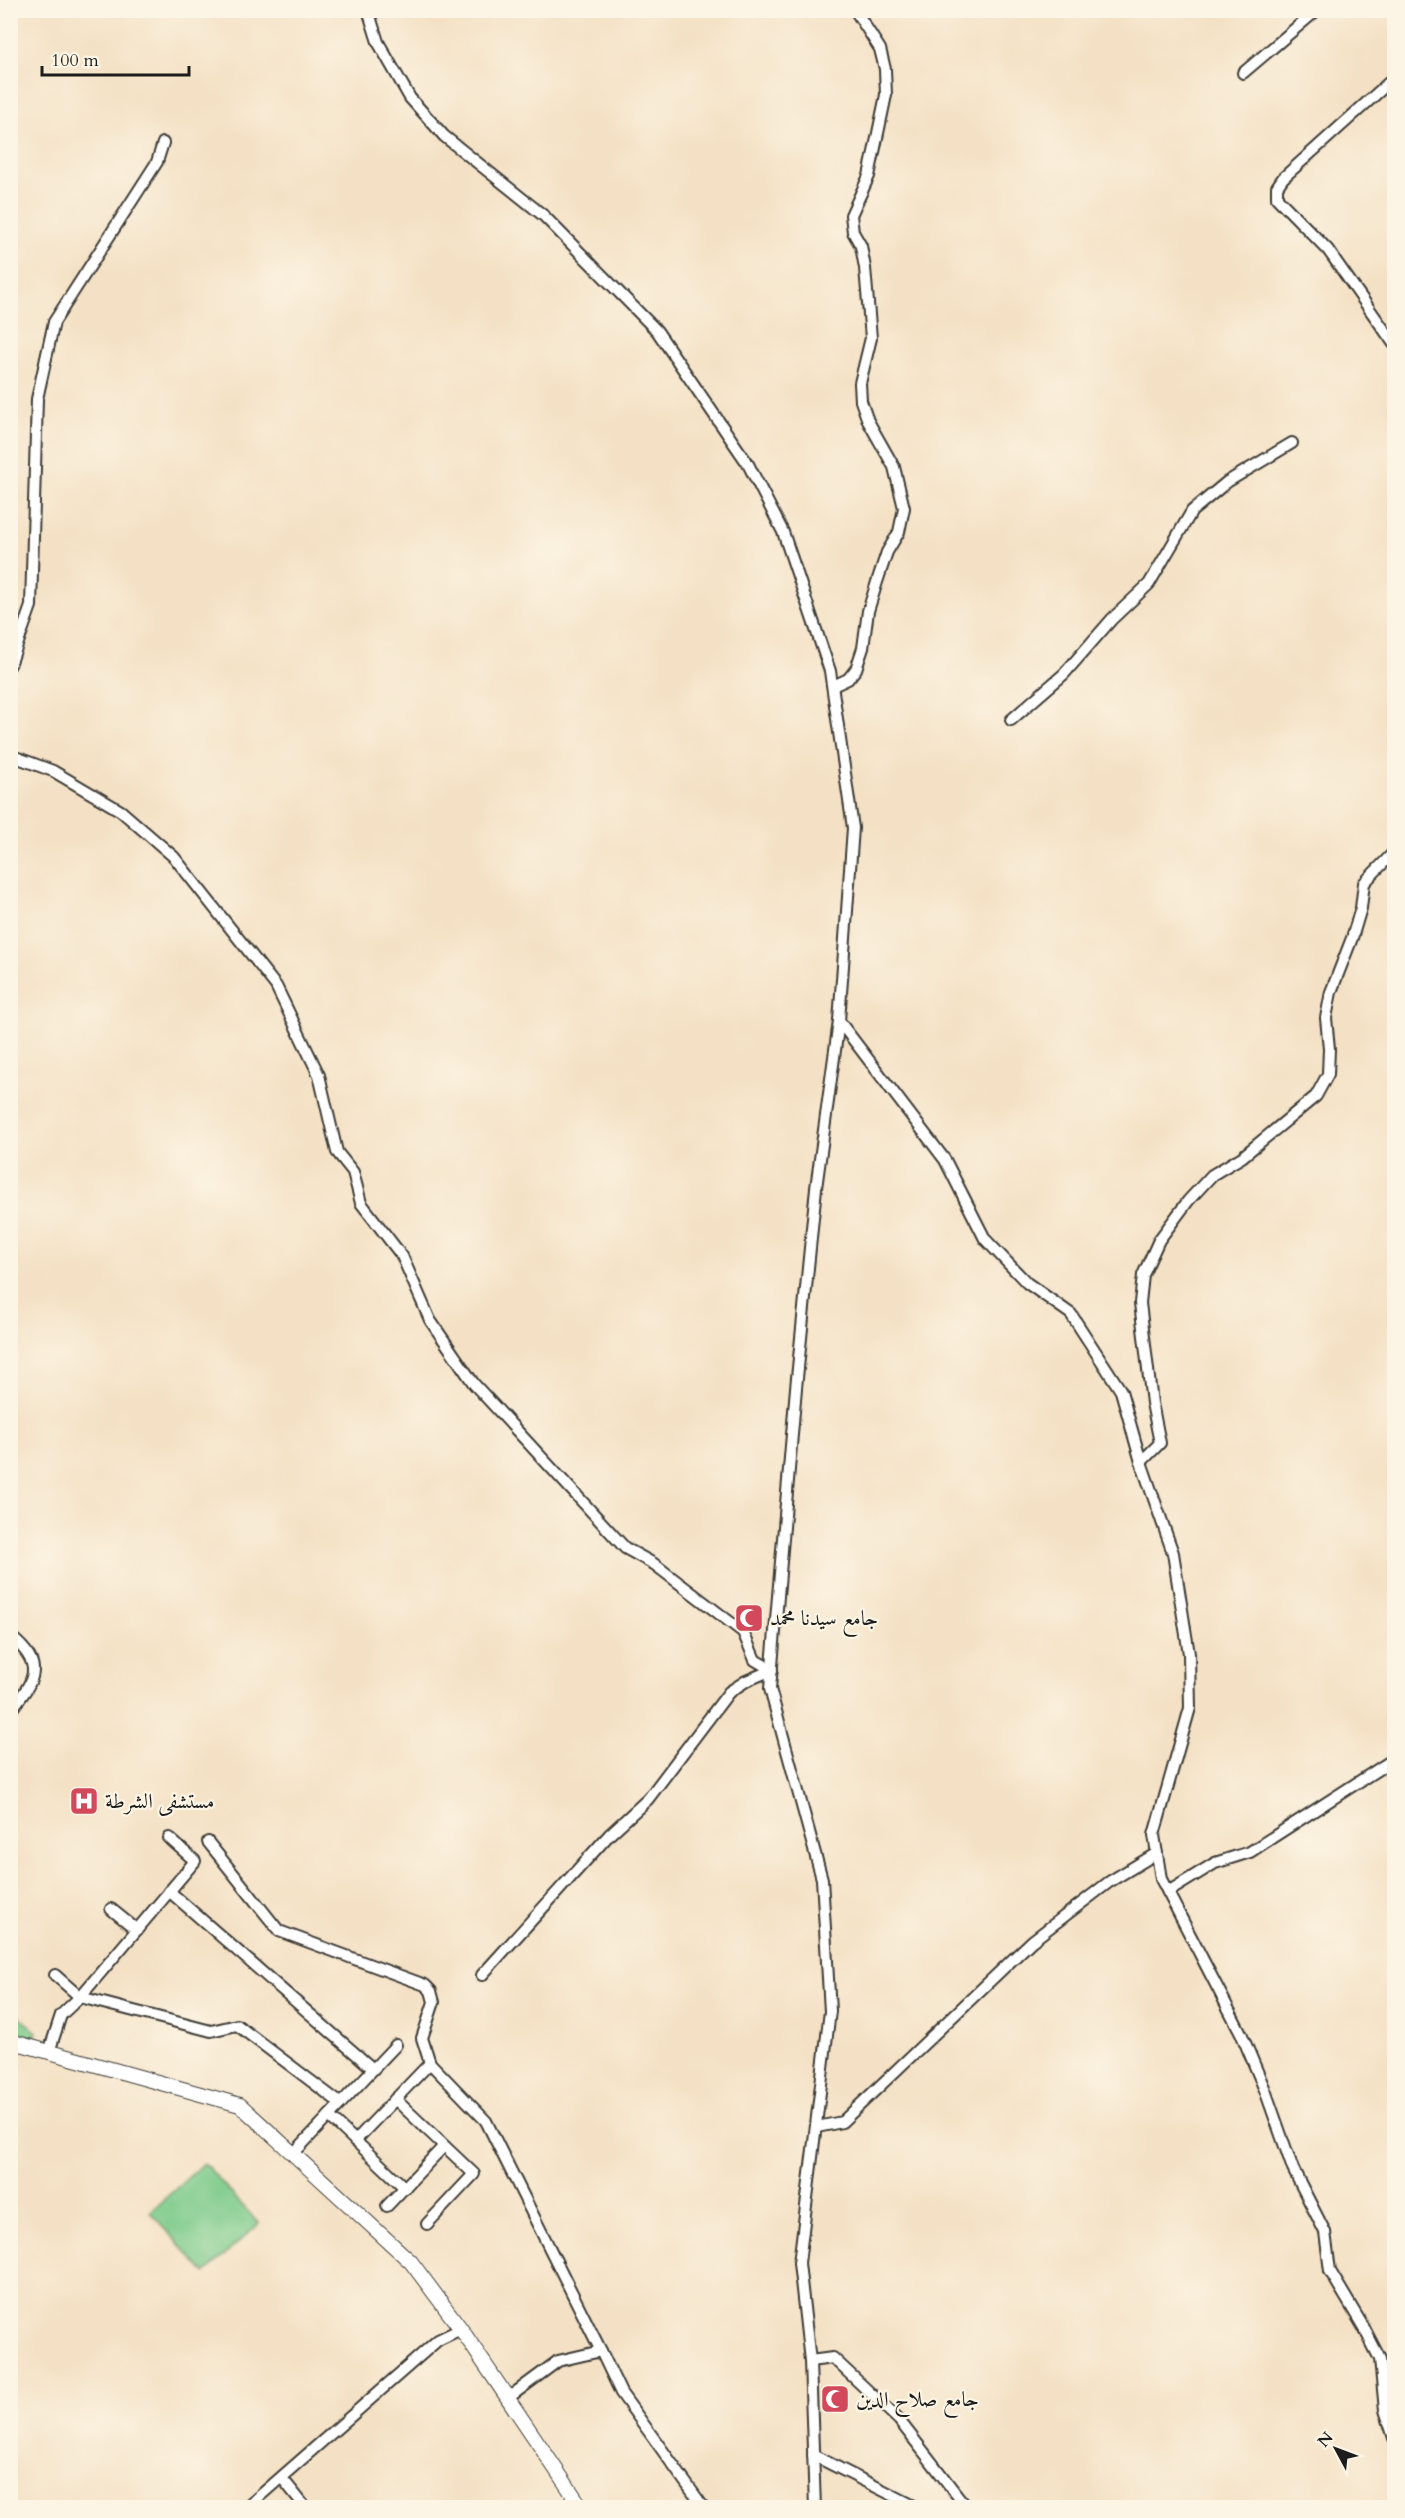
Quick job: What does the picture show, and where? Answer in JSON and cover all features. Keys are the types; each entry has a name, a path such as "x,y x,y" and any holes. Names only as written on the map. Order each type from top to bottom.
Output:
{"street":[{"path":"368,10 378,42 410,98 444,136 544,216 657,331 677,359 748,464 783,532 830,671 853,828 839,1021 816,1188 770,1689 822,1879 830,2011 799,2263 810,2361 815,2508"},
{"path":"832,686 848,680 856,669 863,648 868,611 886,552 899,532 904,508 894,467 868,421 861,401 860,383 871,338 865,268 851,215 869,176 886,95 885,69 880,49 855,10"},
{"path":"1243,73 1317,10"},
{"path":"1395,78 1283,178 1276,187 1277,198 1328,250 1395,344"},
{"path":"10,665 31,606 37,399 54,322 157,162 163,143"},
{"path":"1011,720 1064,674 1112,619 1149,584 1192,511 1227,482 1292,443"},
{"path":"10,755 53,771 121,811 174,857 276,986 320,1075 337,1152 353,1172 361,1203 402,1256 430,1320 474,1384 625,1548 654,1564 743,1632 755,1660 772,1670"},
{"path":"1141,1462 1160,1443 1152,1403 1140,1303 1143,1275 1159,1240 1188,1201 1212,1176 1242,1156 1316,1096 1328,1074 1329,1049 1326,1018 1331,992 1352,938 1361,908 1364,883 1395,852"},
{"path":"839,1021 945,1160 986,1239 1027,1283 1071,1314 1121,1391 1141,1462 1173,1553 1189,1654 1190,1708 1154,1835 1161,1879 1241,2032 1265,2090 1293,2169 1325,2232 1330,2271 1380,2359 1385,2410 1395,2439"},
{"path":"10,1636 24,1647 33,1660 35,1674 28,1689 10,1712"},
{"path":"482,1975 609,1835 648,1799 729,1692 746,1681 772,1670"},
{"path":"1168,1892 1215,1863 1250,1852 1395,1759"},
{"path":"49,2052 61,2014 80,1997 195,1860 169,1838"},
{"path":"208,1842 279,1931 425,1985 431,1991 434,2002 422,2038 429,2063 486,2121 621,2393 704,2508"},
{"path":"817,2127 843,2122 1032,1941 1109,1882 1157,1853"},
{"path":"170,1891 373,2069"},
{"path":"111,1909 137,1930"},
{"path":"55,1976 80,1997 211,2031 237,2025 340,2103"},
{"path":"10,2041 240,2105 411,2262 460,2329 582,2508"},
{"path":"293,2154 396,2045"},
{"path":"356,2141 429,2063"},
{"path":"395,2099 474,2174 427,2224"},
{"path":"329,2116 405,2187"},
{"path":"387,2206 444,2146"},
{"path":"246,2508 438,2340 460,2329"},
{"path":"507,2398 558,2361 601,2351"},
{"path":"810,2361 833,2358 899,2420 966,2508"},
{"path":"813,2455 918,2508"},
{"path":"282,2478 306,2508"}],"green space":[{"path":"12,2011 37,2032 35,2039 11,2032"},
{"path":"204,2163 259,2224 205,2273 150,2212"}],"place":[{"name":"جامع سيدنا محمد","path":"749,1618"},
{"name":"مستشفى الشرطة","path":"84,1801"},
{"name":"جامع صلاح الدين","path":"835,2399"}]}
